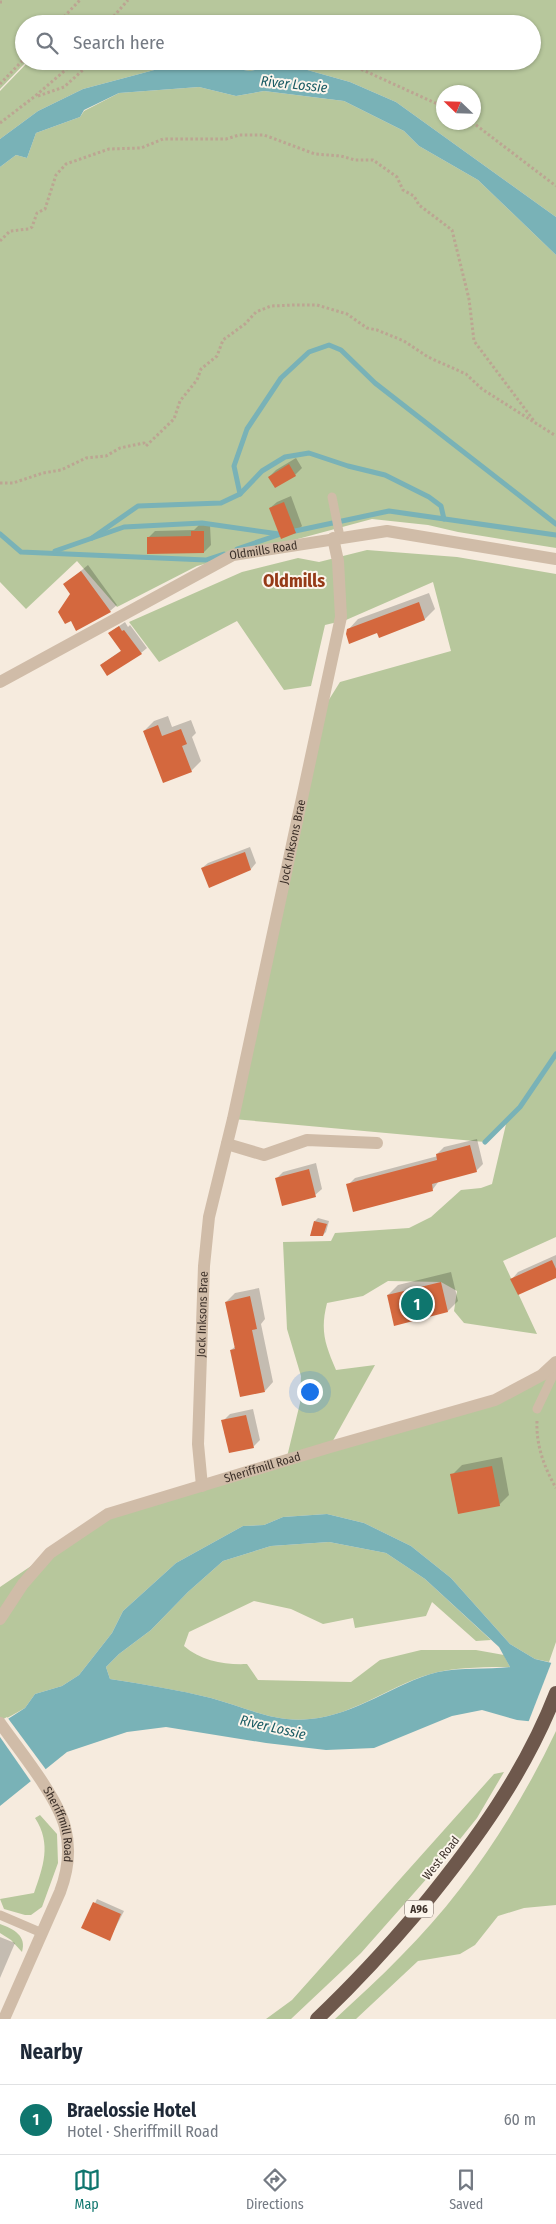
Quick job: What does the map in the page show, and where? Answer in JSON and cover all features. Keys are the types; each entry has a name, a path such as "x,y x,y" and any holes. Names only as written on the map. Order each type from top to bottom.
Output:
{"highway":[{"name":"West Road","path":"317,2019 377,1960 459,1862 509,1789 532,1747 556,1693"}],"street":[{"name":"Oldmills Road","path":"0,682 233,555 337,535 387,531 556,558"},
{"name":"Jock Inksons Brae","path":"202,1486 198,1444 204,1266 209,1217 227,1144 341,617 337,535"},
{"path":"227,1144 264,1155 307,1140 378,1143"},
{"name":"Sheriffmill Road","path":"0,1619 23,1584 50,1553 108,1514 496,1400 542,1375 556,1362"},
{"name":"Sheriffmill Road","path":"0,1723 40,1779 59,1812 65,1827 68,1858 64,1881 4,2019"}],"lane":[{"path":"332,497 337,535"},
{"path":"537,1408 556,1369"},
{"path":"0,1915 42,1933"}],"path":[{"path":"66,15 80,0"},
{"path":"116,15 128,0"},
{"path":"0,84 15,68"},
{"path":"0,123 66,70"},
{"path":"34,97 64,87 83,70"},
{"path":"363,70 436,103"},
{"path":"481,129 556,186"},
{"path":"0,241 10,231 32,226 38,213 45,208 56,174 66,164 109,149 141,148 163,139 226,139 239,136 264,136 315,154 341,156 355,160 372,160 397,177 403,190 414,196 419,205 452,230 469,299 474,341 534,421"},
{"path":"0,484 13,483 43,473 61,470 86,458 108,456 120,448 144,443 146,446 174,419 180,401 196,380 201,369 217,356 223,340 245,324 256,312 271,306 317,305 347,314 367,328 378,330 404,341 428,357 466,374 482,390 556,436"},
{"path":"537,1408 536,1440 548,1474 556,1488"}],"green space":[{"path":"0,0 556,0 556,217 396,102 350,82 307,70 541,70 541,15 15,15 15,70 18,70 0,89"},
{"path":"20,70 154,70 83,89 38,111 0,139 0,91"},
{"path":"199,87 236,96 264,91 344,101 404,131 419,146 478,180 556,255 556,548 458,532 428,525 372,519 197,566 117,607 77,561 26,609 0,582 0,167 16,155 27,158 36,133 80,117 84,111 119,93"},
{"path":"367,550 457,557 556,574 556,1237 503,1261 537,1334 464,1323 454,1311 457,1291 441,1282 388,1281 363,1296 327,1303 324,1330 329,1352 336,1370 375,1365 330,1446 495,1400 556,1362 556,1642 549,1662 535,1659 510,1644 451,1578 411,1546 364,1523 327,1514 283,1517 264,1525 243,1526 176,1563 123,1611 112,1633 79,1675 62,1686 35,1694 25,1708 0,1722 0,1587 108,1514 286,1461 300,1403 301,1376 287,1329 283,1242 331,1241 335,1233 409,1228 431,1217 461,1190 481,1188 492,1184 507,1120 485,1142 233,1119 320,714 340,682 451,651 433,582 346,620 325,625 311,686 284,690 237,621 159,662 129,622 242,572 298,558 319,562"},
{"path":"329,1542 386,1553 425,1579 491,1640 476,1641 432,1602 426,1616 355,1628 353,1618 323,1624 291,1609 254,1601 189,1632 184,1646 206,1659 230,1664 247,1664 258,1680 351,1682 380,1660 421,1650 476,1650 504,1655 510,1667 465,1668 438,1672 406,1683 344,1711 327,1716 297,1720 259,1713 198,1695 110,1679 106,1667 119,1654 151,1630 188,1592 223,1561 271,1546"},
{"path":"556,1731 556,1905 524,1908 498,1916 475,1945 460,1954 418,1961 356,2019 335,2019 425,1931 468,1878 507,1821 541,1762"},
{"path":"504,1772 477,1818 444,1859 361,1953 291,2019 266,2019 292,2000 494,1774"},
{"path":"40,1815 57,1834 58,1863 42,1907 31,1915 25,1915 4,1909 0,1899 34,1893 43,1865 45,1846 35,1818"},
{"path":"0,1924 10,1928 21,1937 23,1942 22,1952 11,1940 0,1933"}],"water":[{"name":"River Lossie","path":"154,70 307,70 350,82 396,102 556,217 556,255 478,180 419,146 404,131 344,101 264,91 236,96 199,87 119,93 84,110 80,117 36,133 27,158 16,155 0,167 0,139 38,111 83,89"},
{"name":"River Lossie","path":"327,1514 364,1523 411,1546 451,1578 510,1644 535,1659 556,1664 556,1724 517,1720 482,1710 452,1716 374,1748 326,1750 266,1743 166,1727 127,1732 67,1752 0,1806 0,1724 25,1708 35,1694 62,1686 79,1675 112,1633 123,1611 176,1563 243,1526 264,1525 283,1517","holes":["329,1542 386,1553 425,1579 499,1647 510,1667 438,1672 406,1683 344,1712 297,1720 259,1713 186,1692 110,1679 106,1667 119,1654 151,1630 188,1592 223,1561 271,1546"]}],"pier":[{"path":"552,1661 556,1662 556,1726 528,1723"},
{"path":"7,1717 47,1771 32,1783 0,1737 0,1721"}],"building":[{"path":"289,464 296,476 275,488 268,477"},
{"path":"284,502 296,533 281,539 269,508"},
{"path":"191,531 204,531 204,553 147,554 147,537 191,536"},
{"path":"81,571 111,612 76,631 71,621 65,624 58,612 70,594 63,584"},
{"path":"419,602 425,620 379,638 377,633 349,644 346,634 347,629"},
{"path":"119,626 142,654 107,676 100,665 121,651 108,633"},
{"path":"158,725 162,736 181,729 187,744 182,746 192,772 163,783 143,731"},
{"path":"245,852 251,870 209,888 201,868"},
{"path":"470,1145 477,1172 432,1184 433,1191 353,1212 346,1184 437,1160 436,1154"},
{"path":"309,1169 316,1197 282,1206 275,1178"},
{"path":"314,1221 327,1224 323,1236 310,1236"},
{"path":"552,1260 556,1269 556,1278 518,1295 510,1279"},
{"path":"441,1282 448,1312 394,1326 387,1295"},
{"path":"250,1296 257,1329 252,1330 265,1392 240,1397 230,1350 235,1349 225,1302"},
{"path":"246,1415 254,1448 229,1453 221,1420"},
{"path":"492,1466 500,1506 458,1514 450,1474"},
{"path":"93,1902 121,1914 110,1941 81,1928"}],"waterway":[{"path":"240,494 234,466 247,429 281,378 309,352 329,345 341,350 375,383 556,524"},
{"path":"92,538 138,506 221,503 240,494 262,471 285,457 309,453 348,466 385,475 429,497 441,506 444,519"},
{"path":"237,549 281,534 389,511 556,535"},
{"path":"55,551 124,527 202,523 279,534"},
{"path":"0,534 21,552 206,560 224,554"},
{"path":"485,1142 520,1107 556,1054"}],"place":[{"name":"Braelossie Hotel","path":"417,1304"}],"district":[{"name":"Oldmills","path":"294,581"}]}
